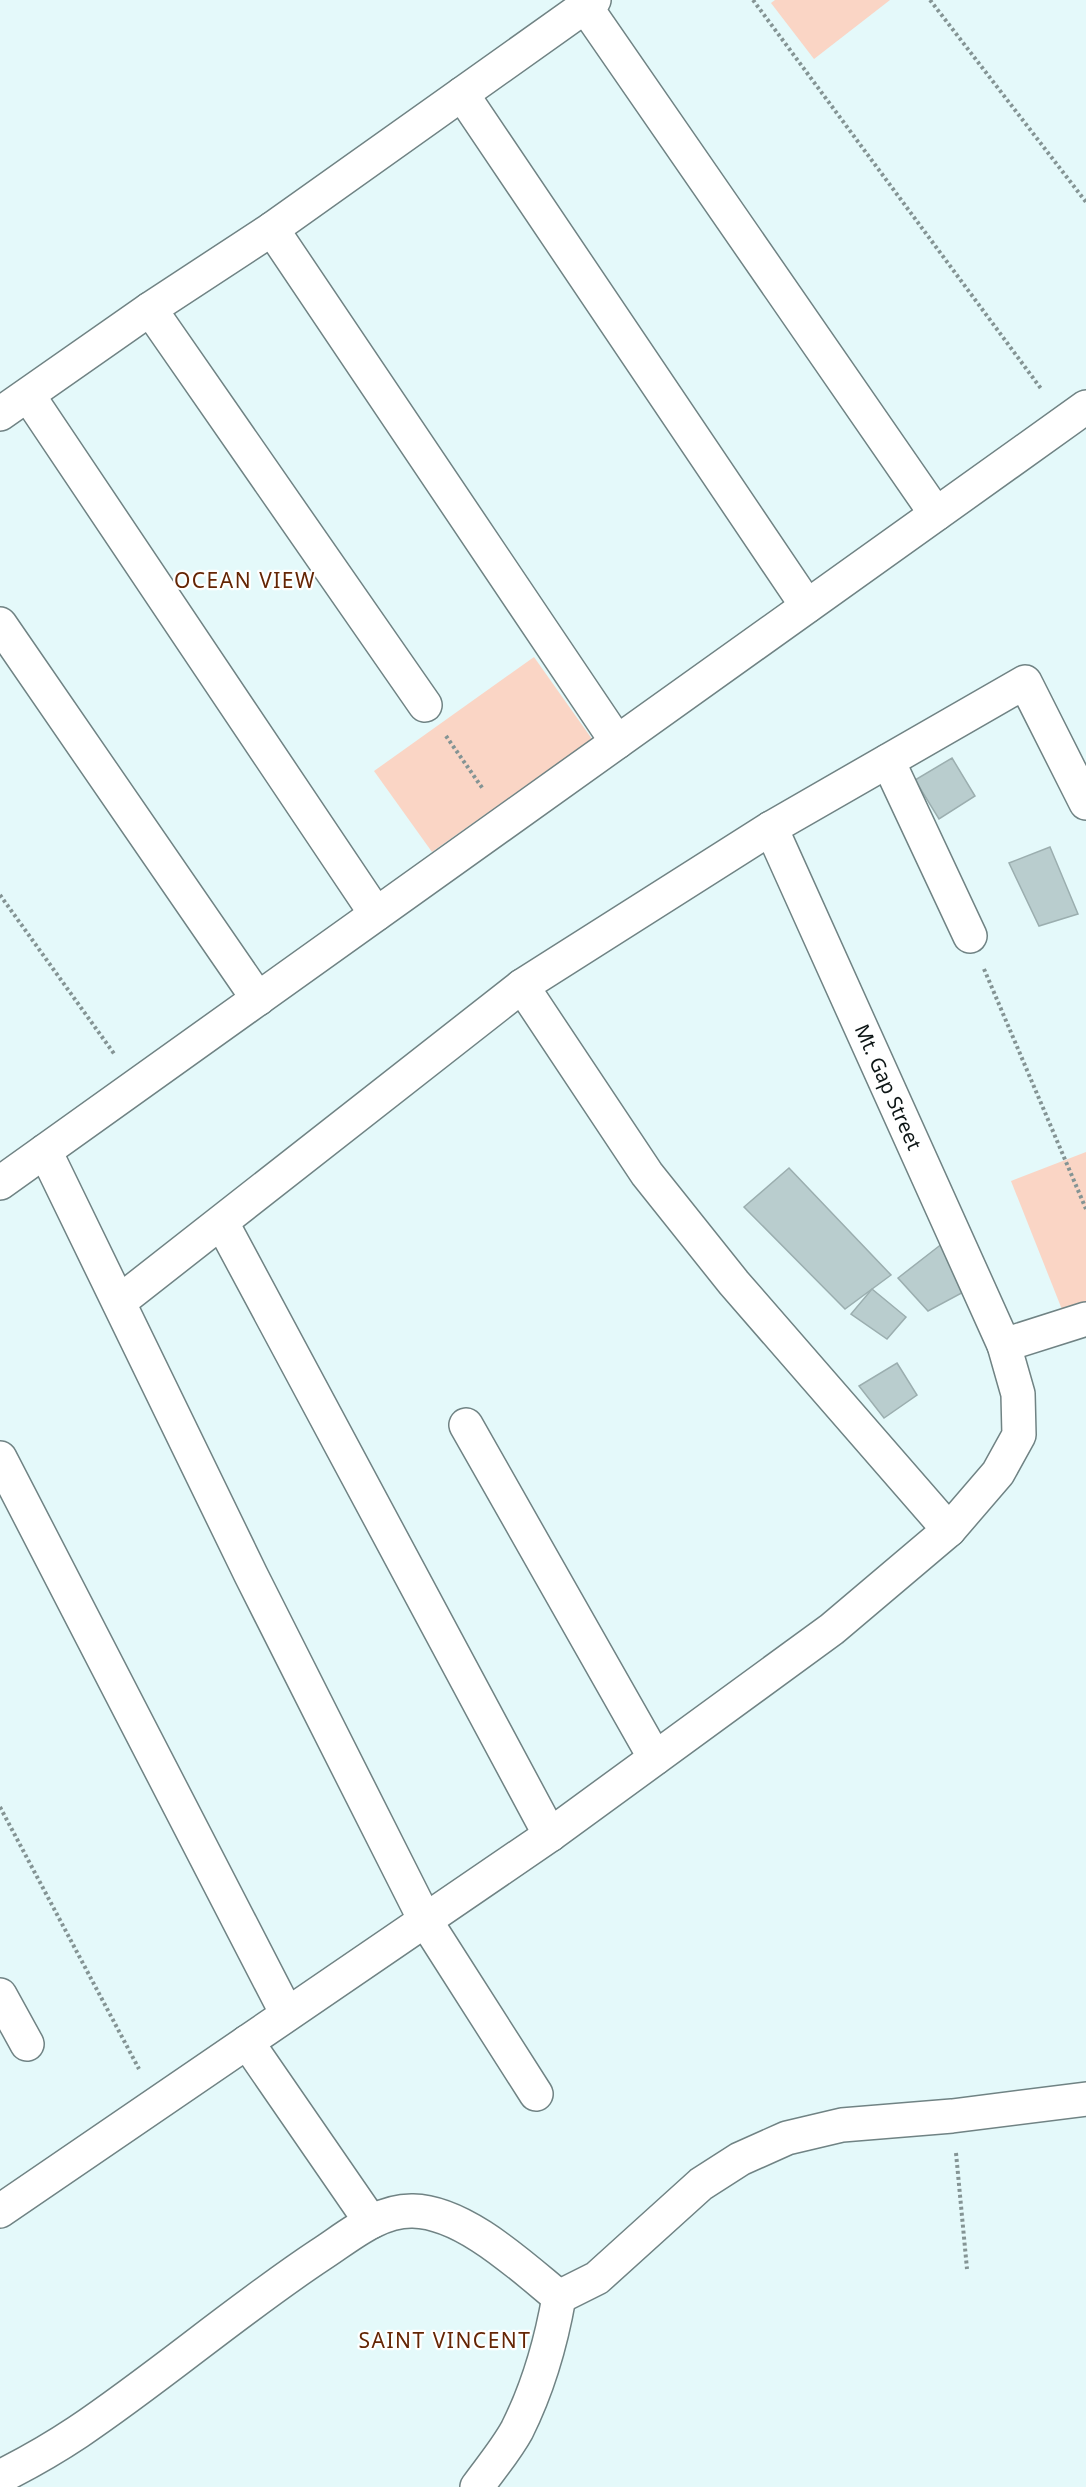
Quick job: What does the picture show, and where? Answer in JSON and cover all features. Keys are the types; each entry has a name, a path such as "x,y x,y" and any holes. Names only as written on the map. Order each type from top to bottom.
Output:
{"street":[{"path":"0,414 150,309 272,229 590,3 936,514"},
{"path":"462,94 807,606"},
{"path":"272,229 617,742"},
{"path":"150,309 425,705"},
{"path":"28,395 376,914"},
{"path":"2,1177 45,1151 137,1086 1076,414"},
{"path":"0,624 258,999"},
{"path":"119,1302 522,986 771,828 1025,682 1086,802"},
{"path":"888,761 970,936"},
{"name":"Mt. Gap Street","path":"0,2211 550,1835 832,1629 949,1530 998,1473 1019,1435 1018,1394 1005,1345 771,828"},
{"path":"522,986 647,1174 734,1283 949,1530"},
{"path":"45,1151 250,1575 425,1920 536,2094"},
{"path":"222,1223 550,1835"},
{"path":"1005,1345 1086,1319"},
{"path":"466,1425 656,1758"},
{"path":"0,1458 287,2014"},
{"path":"0,1995 27,2044"},
{"path":"247,2042 371,2222"},
{"path":"559,2297 597,2278 701,2184 740,2159 787,2138 842,2126 952,2116 1086,2099"},
{"path":"0,2477 78,2432 285,2279 371,2222 394,2213 414,2210 442,2217 468,2228 500,2249 559,2297"},
{"path":"477,2487 516,2431 540,2376 552,2336 559,2297"}],"path":[{"path":"753,0 1076,414"},
{"path":"930,0 1086,202"},
{"path":"445,734 489,798"},
{"path":"0,895 137,1086"},
{"path":"970,936 1086,1209"},
{"path":"0,1807 157,2104"},
{"path":"952,2116 967,2269"}],"shaded area":[{"path":"775,0 890,0 814,59 771,3"},
{"path":"534,657 592,739 432,852 374,771"},
{"path":"1086,1152 1086,1303 1063,1312 1011,1181"}],"building":[{"path":"952,758 975,796 939,819 915,780"},
{"path":"1050,847 1078,914 1039,926 1009,863"},
{"path":"789,1168 891,1275 845,1309 744,1207"},
{"path":"943,1243 971,1288 928,1311 898,1278"},
{"path":"872,1289 906,1317 887,1339 851,1314"},
{"path":"897,1363 917,1395 884,1418 859,1386"}],"district":[{"name":"OCEAN VIEW","path":"245,581"},
{"name":"SAINT VINCENT","path":"445,2341"}]}
